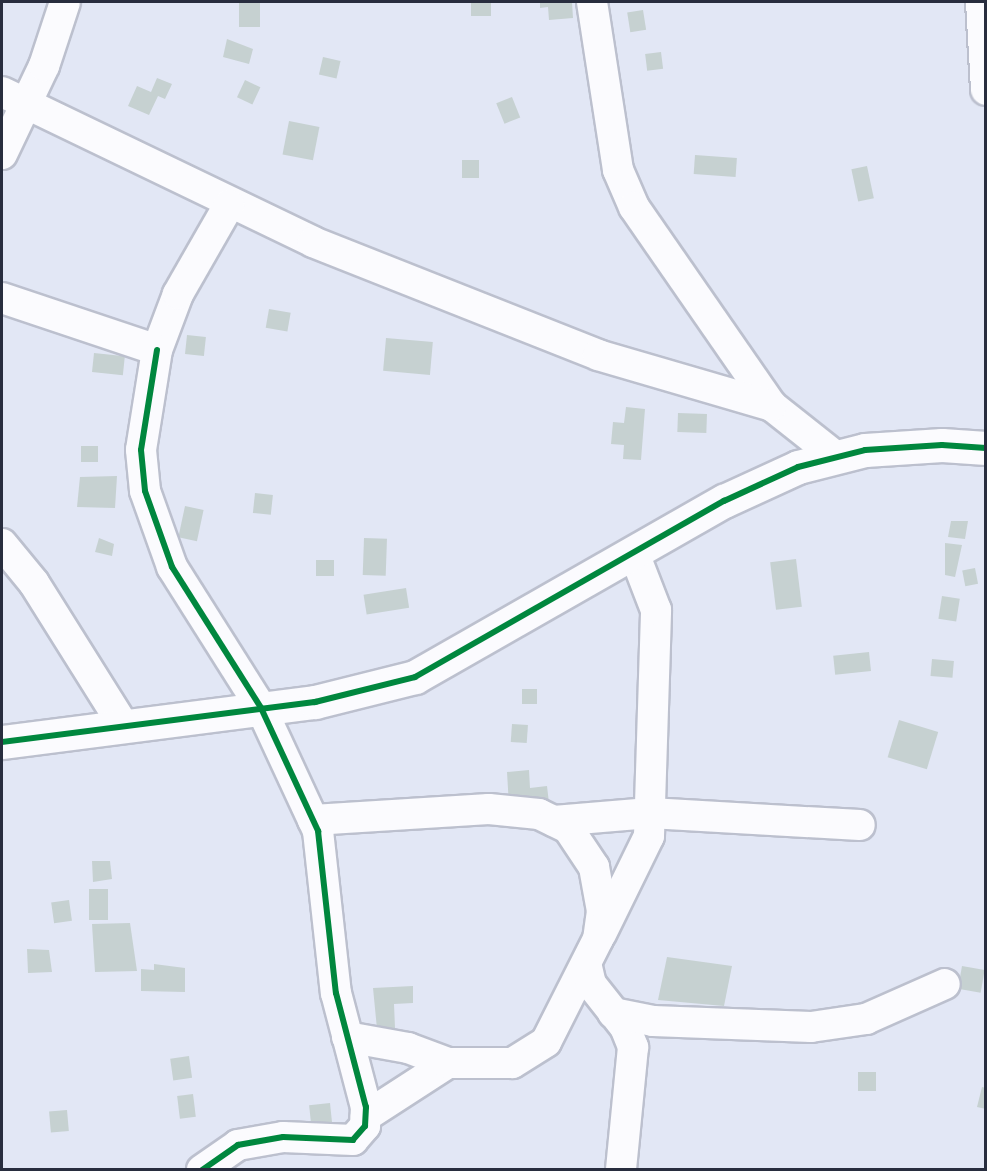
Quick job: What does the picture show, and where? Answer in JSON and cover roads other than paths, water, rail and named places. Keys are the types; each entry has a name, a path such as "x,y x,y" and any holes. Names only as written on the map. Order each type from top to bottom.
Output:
{"street":[{"path":"2,154 14,97 65,2"},
{"path":"592,2 618,171 630,198 772,406 835,456"},
{"path":"981,2 986,90"},
{"path":"14,97 229,205 598,355 772,406"},
{"path":"202,1170 238,1145 283,1137 353,1140 365,1126 366,1116 336,993 313,820 261,708 172,567 155,525 141,450 157,350 178,294 229,205"},
{"path":"2,298 157,350"},
{"path":"2,742 315,702 416,677 758,484 835,456 902,447 986,448"},
{"path":"2,544 34,583 123,725"},
{"path":"347,1037 408,1048 448,1063 512,1063 546,1042 587,967 598,939 649,836 656,610 634,553"},
{"path":"313,820 489,809 539,814 568,828 594,867 602,911 598,939"},
{"path":"554,821 650,813 860,825"},
{"path":"587,967 591,984 613,1013 633,1047 621,1170"},
{"path":"613,1013 653,1020 811,1027 866,1018 945,984"},
{"path":"366,1116 448,1063"}]}
